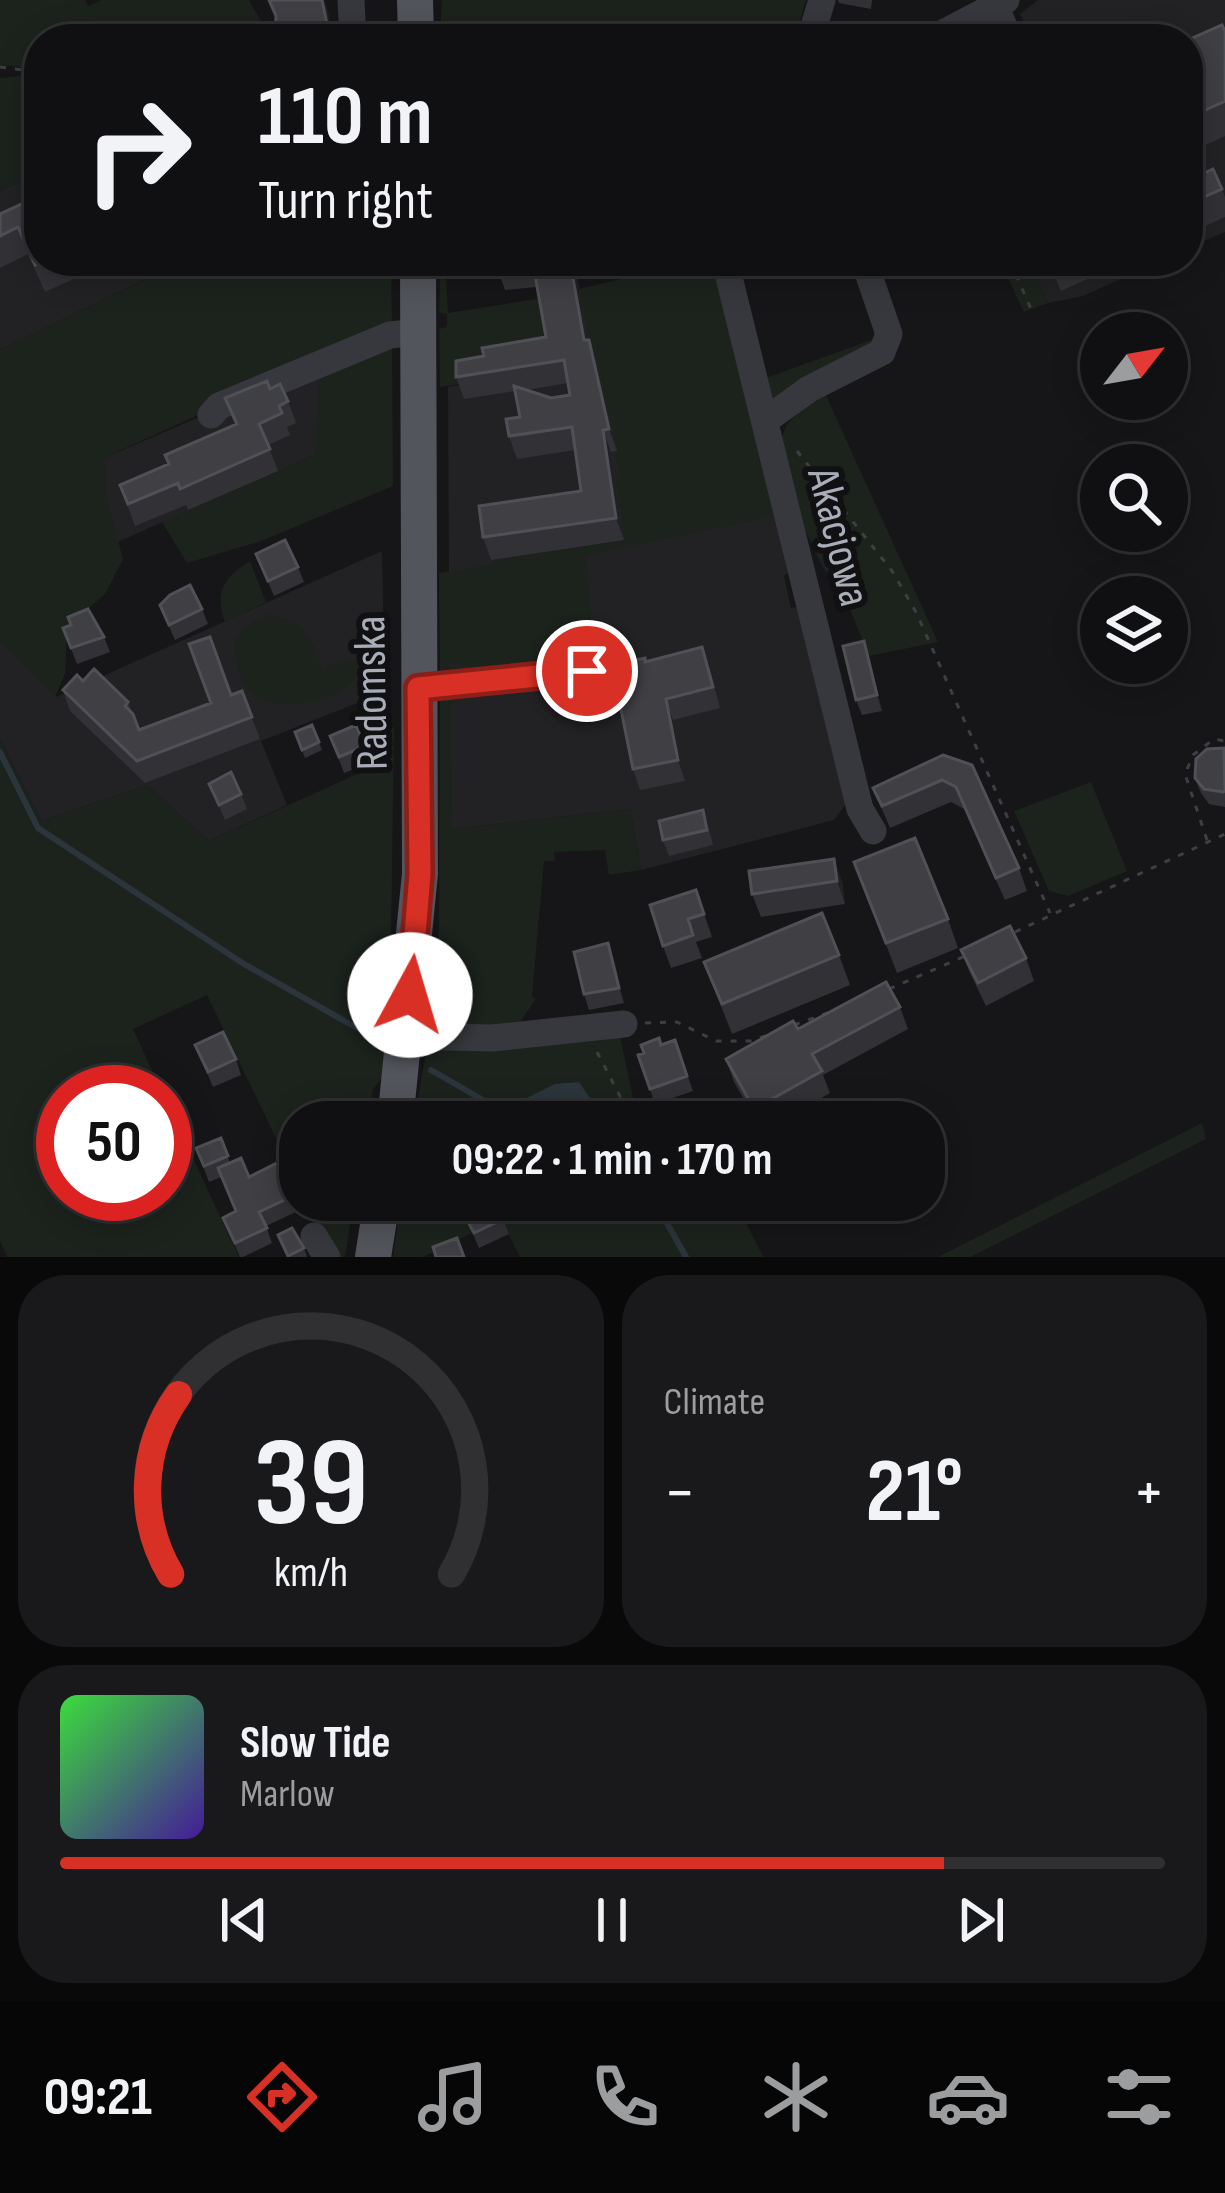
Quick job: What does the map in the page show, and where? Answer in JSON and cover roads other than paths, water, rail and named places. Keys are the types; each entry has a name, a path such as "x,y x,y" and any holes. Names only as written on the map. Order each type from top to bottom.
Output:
{"main road":[{"name":"Radomska","path":"397,1101 420,874 418,276"},
{"path":"373,1257 379,1221"}],"street":[{"path":"962,24 1001,4"},
{"name":"Akacjowa","path":"729,276 860,809 873,831"},
{"path":"766,420 809,389 882,352 889,334 869,276"},
{"path":"211,416 219,406 390,335 418,332"},
{"path":"418,688 587,671"},
{"path":"405,1036 492,1038 624,1024"}],"waterway":[{"path":"0,752 38,828 244,964 387,1045"},
{"path":"431,1070 485,1101"},
{"path":"666,1221 686,1257"}]}
